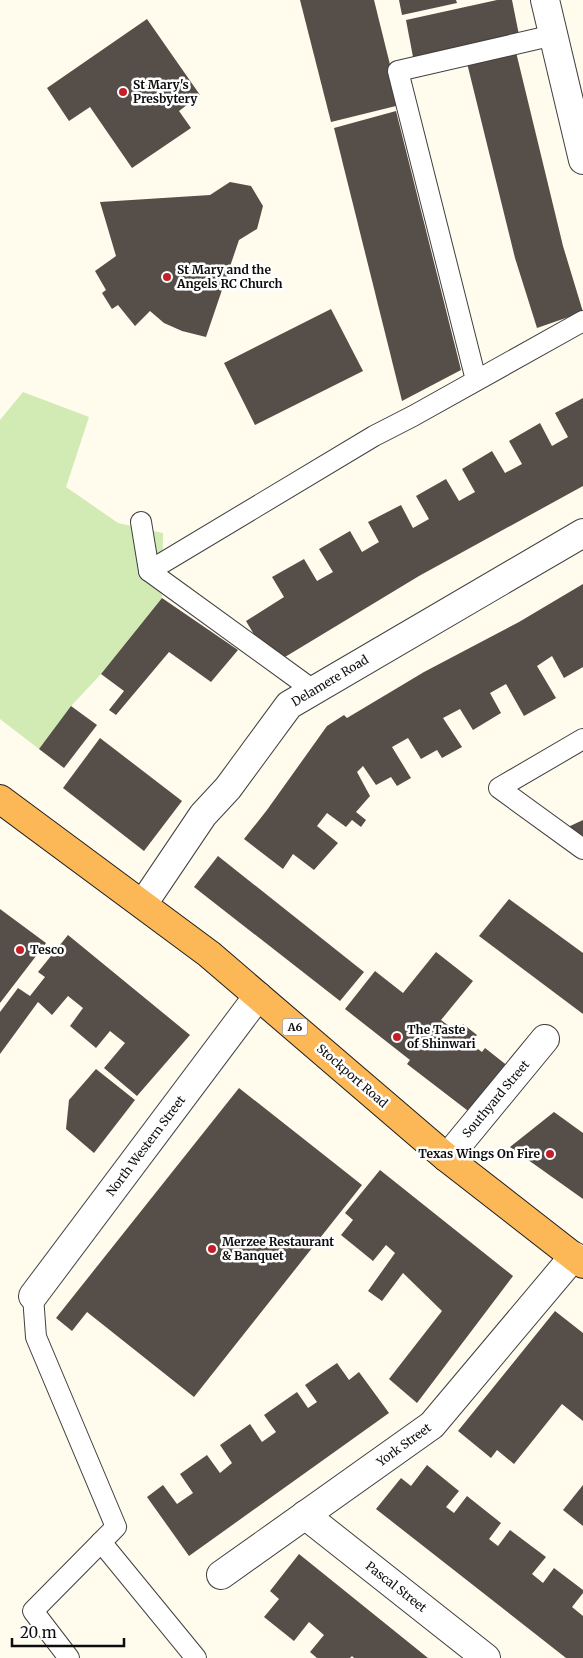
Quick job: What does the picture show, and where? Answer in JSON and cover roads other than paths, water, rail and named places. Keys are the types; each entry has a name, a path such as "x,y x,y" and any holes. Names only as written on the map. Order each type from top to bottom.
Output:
{"highway":[{"name":"Stockport Road","path":"0,799 209,954 448,1158 578,1260"}],"street":[{"path":"545,0 583,160"},
{"name":"Delamere Road","path":"143,904 203,815 228,788 289,705 583,532"},
{"name":"North Western Street","path":"33,1296 258,996"},
{"name":"Southyard Street","path":"448,1158 545,1039"},
{"name":"York Street","path":"221,1575 432,1425 578,1260"},
{"name":"Pascal Street","path":"305,1515 486,1658"}],"lane":[{"path":"476,380 398,71 554,35"},
{"path":"149,571 374,436 583,321"},
{"path":"142,522 149,571 313,690"},
{"path":"583,739 499,788 583,849"},
{"path":"33,1296 36,1337 116,1527 33,1611 68,1658"},
{"path":"101,1542 196,1658"}],"place":[{"name":"St Mary's Presbytery","path":"123,92"},
{"name":"St Mary and the Angels RC Church","path":"167,277"},
{"name":"Tesco","path":"20,950"},
{"name":"The Taste of Shinwari","path":"397,1037"},
{"name":"Texas Wings On Fire","path":"550,1154"},
{"name":"Merzee Restaurant & Banquet","path":"212,1249"}]}
